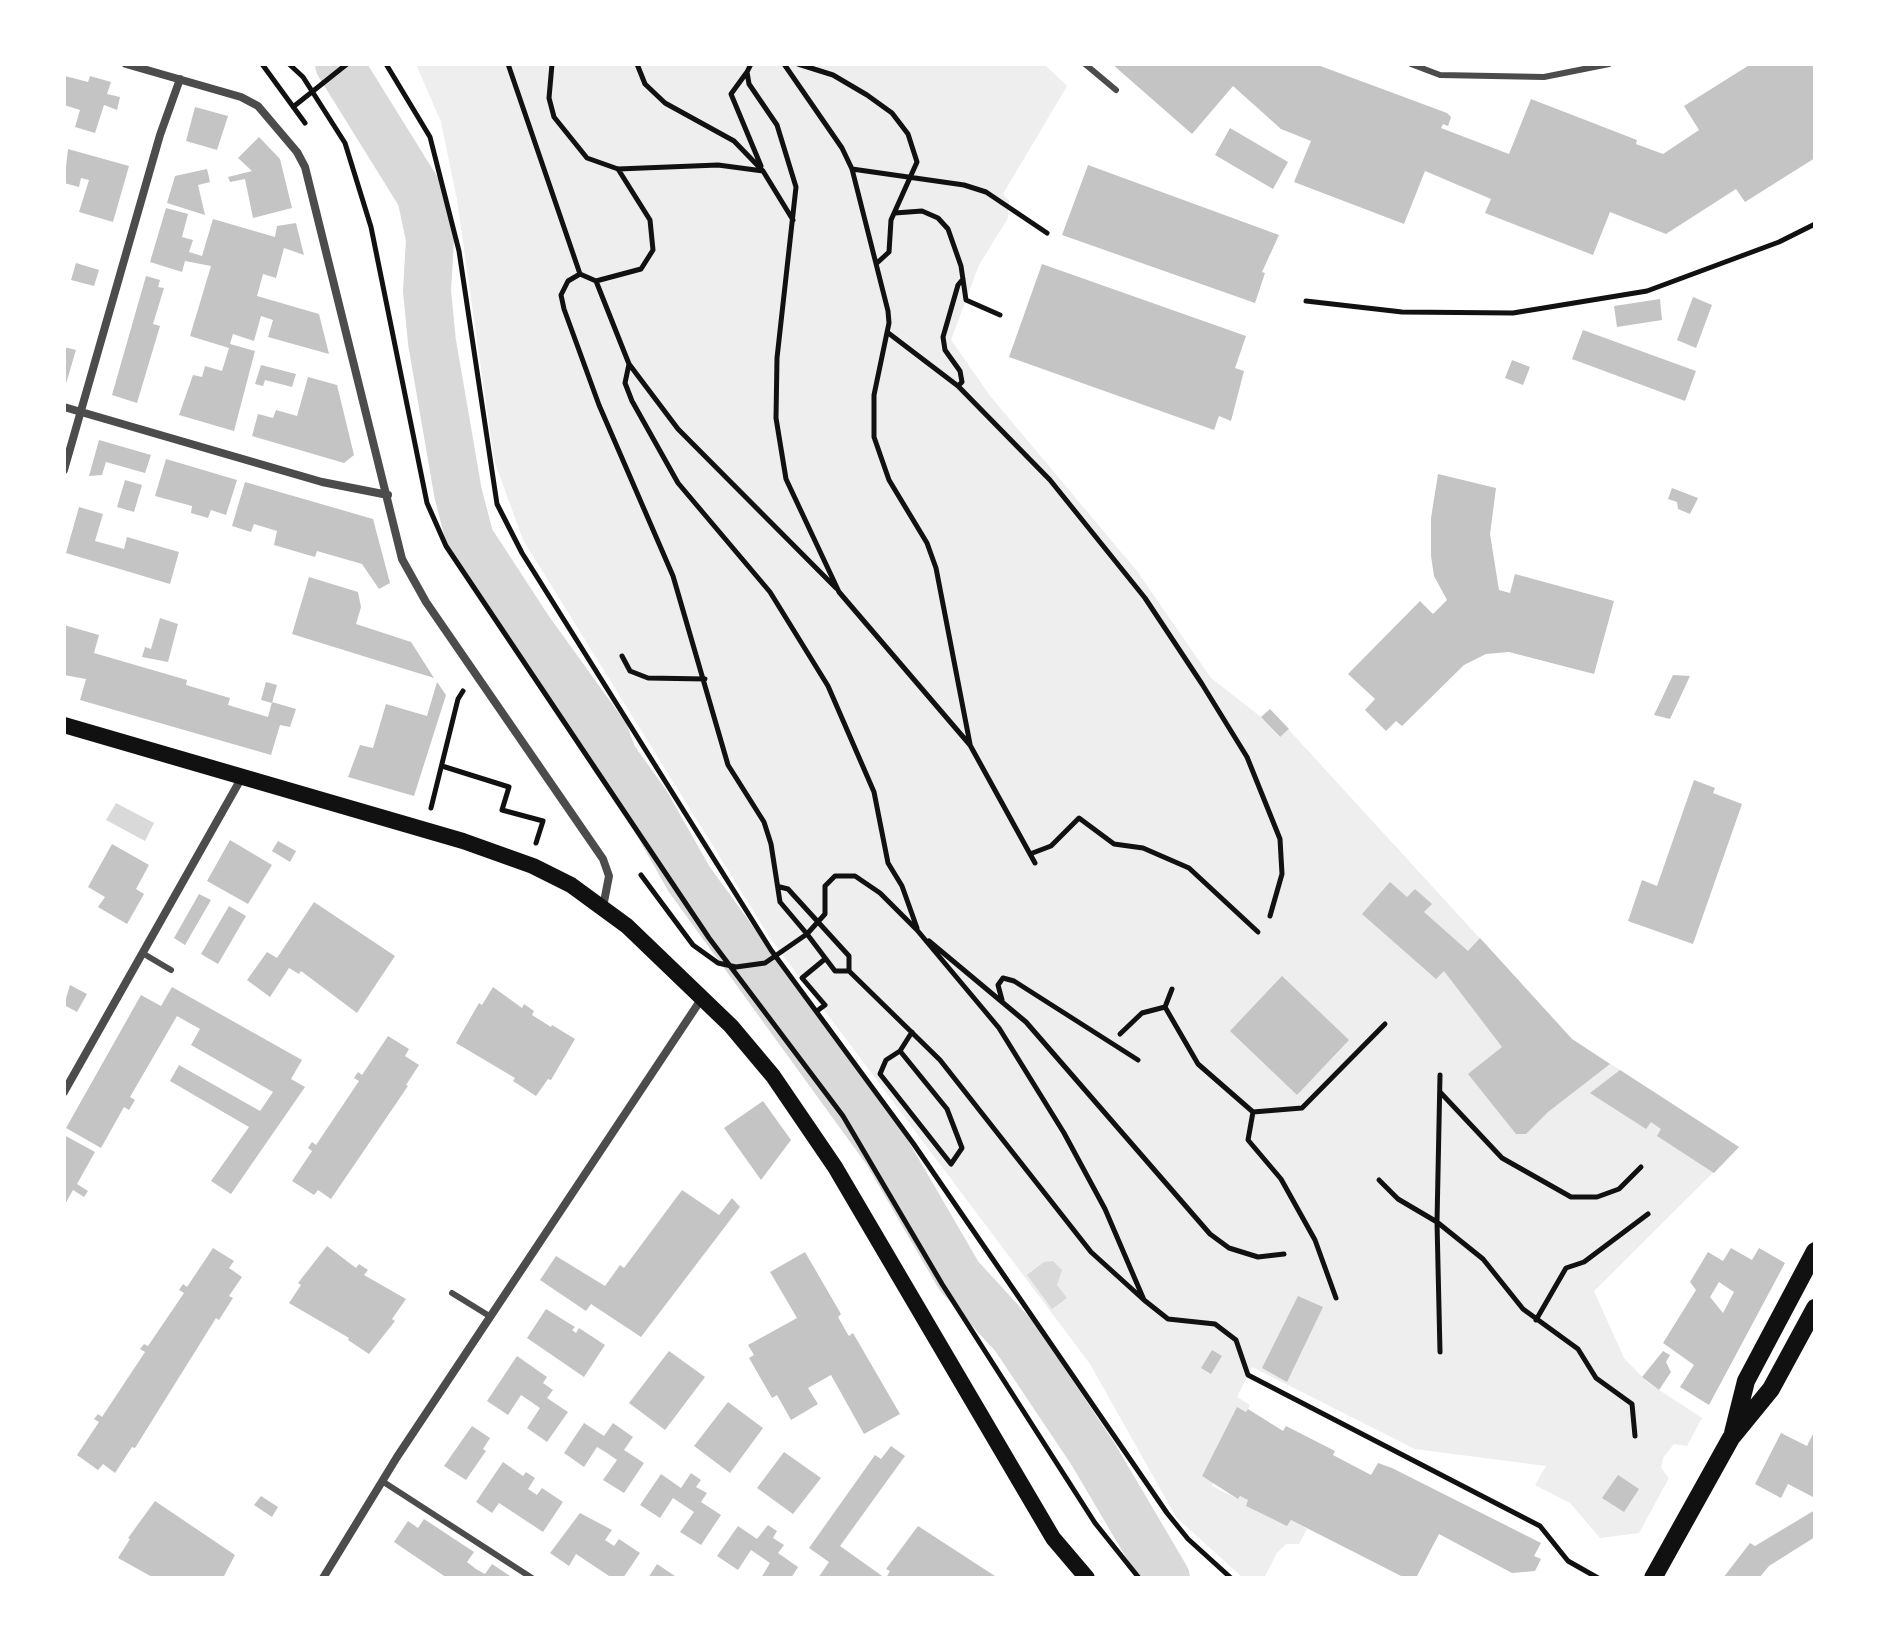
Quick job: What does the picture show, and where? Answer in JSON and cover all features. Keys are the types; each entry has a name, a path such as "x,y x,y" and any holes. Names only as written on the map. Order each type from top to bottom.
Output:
{"main road":[{"path":"64,725 505,856 571,885 603,907 703,997 759,1058 807,1125 1053,1538 1087,1578"},
{"path":"1731,1438 1746,1381 1815,1251"},
{"path":"1653,1578 1731,1438 1771,1389 1815,1308"}],"street":[{"path":"126,64 241,97 258,106 297,152 305,167 402,559 426,602 603,859 609,876 603,907"},
{"path":"64,470 160,135 180,79"},
{"path":"64,407 322,482 388,495"},
{"path":"64,1092 242,777"},
{"path":"323,1578 382,1481 703,997"}],"lane":[{"path":"1085,64 1116,90"},
{"path":"1411,64 1440,75 1544,77 1609,64"},
{"path":"144,954 171,970"},
{"path":"452,1293 491,1317"},
{"path":"382,1481 532,1578"}],"path":[{"path":"262,64 305,123"},
{"path":"289,64 303,77 345,143 371,227 427,503 446,546 709,938 843,1116 942,1284 1035,1430 1095,1523 1139,1578"},
{"path":"293,107 347,64"},
{"path":"386,64 430,137 459,251 497,504 522,553 717,868 913,1143 1167,1513 1188,1539 1231,1578"},
{"path":"508,64 580,274 596,281 641,269 653,250 650,220 618,169"},
{"path":"552,64 549,98 554,117 587,158 618,169 718,165 763,171"},
{"path":"637,64 645,84 665,103 734,141 763,171"},
{"path":"751,64 731,94 763,171 794,221"},
{"path":"784,64 842,148 852,169 888,311 887,332 874,395 874,437 889,480 927,543 936,568 970,745"},
{"path":"798,64 833,75 892,113 908,134 917,162 894,213 889,252 877,263"},
{"path":"747,72 749,84 777,125 796,187 777,358 776,418 786,479 839,592"},
{"path":"852,169 986,192 1047,233"},
{"path":"894,213 922,211 938,218 948,229 966,300 1000,315"},
{"path":"1306,301 1402,312 1513,313 1647,291 1779,242 1815,224"},
{"path":"580,274 568,281 561,295 564,309 599,405 673,576 728,765 764,822 780,887 780,902 805,936 835,971 849,971 912,1032 959,1083 1091,1252 1144,1300 1168,1319 1215,1324 1236,1340 1248,1375 1540,1526 1568,1561 1598,1578"},
{"path":"958,386 962,382 960,371 945,350 943,337 958,285 963,279"},
{"path":"596,281 629,364 678,429 735,483 839,592 970,745 1035,863"},
{"path":"887,332 958,386 1050,480 1145,598 1247,757 1280,839 1282,874 1270,916"},
{"path":"629,364 625,383 632,401 678,483 754,570 828,686 874,792 888,863 902,886 917,930 1007,1041 1083,1167 1144,1300"},
{"path":"622,656 630,671 648,678 705,679"},
{"path":"431,808 458,699 463,691"},
{"path":"442,766 509,787 502,810 543,821 536,843"},
{"path":"1030,854 1051,846 1079,818 1114,844 1130,843 1189,868 1258,932"},
{"path":"641,875 693,945 718,963 745,967 765,963 821,923 825,914 825,886 835,876 855,876 880,893 917,930 1026,1022 1210,1234 1229,1248 1258,1257 1284,1254"},
{"path":"780,887 788,889 849,956 849,971"},
{"path":"817,1011 825,1005 802,978 825,959"},
{"path":"1003,1002 998,985 1003,978 1014,981 1138,1060"},
{"path":"1165,1007 1172,989"},
{"path":"1120,1034 1142,1013 1165,1007"},
{"path":"1165,1007 1198,1064 1253,1112 1302,1108 1385,1024"},
{"path":"900,1051 947,1109 962,1148 951,1164 880,1074 886,1060 900,1051 912,1032"},
{"path":"1440,1075 1437,1222 1440,1352"},
{"path":"1439,1091 1502,1158 1571,1197 1597,1197 1619,1189 1641,1167"},
{"path":"1253,1112 1248,1140 1281,1179 1315,1240 1336,1298"},
{"path":"1379,1180 1398,1199 1437,1222 1483,1259 1536,1320 1578,1349 1596,1378 1632,1404 1635,1436"},
{"path":"1536,1320 1566,1268 1584,1262 1648,1214"}],"shaded area":[{"path":"416,64 1044,64 1067,86 1003,194 1009,201 1008,218 979,265 951,340 991,397 1137,571 1211,678 1261,717 1279,737 1289,730 1572,1039 1739,1147 1594,1291 1624,1358 1647,1382 1702,1418 1687,1446 1674,1444 1663,1458 1661,1468 1669,1478 1639,1533 1600,1538 1570,1503 1535,1485 1546,1466 1415,1449 1252,1367 1237,1397 1250,1405 1246,1412 1237,1408 1202,1476 1213,1482 1212,1486 1238,1499 1240,1496 1248,1500 1247,1506 1287,1526 1291,1520 1307,1529 1299,1544 1286,1544 1277,1553 1264,1578 1243,1578 1176,1517 1090,1364 770,938 523,540 494,460 457,200 441,122"},
{"path":"116,803 154,823 145,841 106,820"},
{"path":"1053,1261 1062,1270 1057,1285 1067,1298 1052,1309 1027,1275 1044,1262"}],"building":[{"path":"1112,64 1315,64 1447,113 1451,117 1448,126 1443,124 1441,128 1509,154 1531,99 1637,140 1636,144 1663,154 1699,130 1684,106 1751,64 1815,64 1815,158 1745,202 1736,189 1666,234 1610,212 1593,255 1485,213 1491,199 1425,171 1404,224 1294,182 1311,141 1281,129 1233,86 1192,134"},
{"path":"65,76 88,82 90,76 111,82 107,94 120,97 117,110 104,105 95,133 75,127 80,110 64,105"},
{"path":"195,107 228,116 217,150 186,141"},
{"path":"1230,128 1288,162 1273,189 1215,155"},
{"path":"259,137 280,159 292,208 253,218 245,179 230,182 228,177 252,171 238,158"},
{"path":"68,149 129,166 113,222 79,212 89,180 81,178 79,187 64,183"},
{"path":"1088,165 1279,235 1262,272 1265,273 1255,303 1062,235"},
{"path":"207,169 210,182 198,185 205,215 167,203 175,176"},
{"path":"166,208 188,214 182,237 193,240 189,252 202,256 213,219 275,237 277,226 296,223 304,255 284,248 276,278 263,274 257,296 319,314 329,354 268,337 273,320 261,316 254,341 233,334 230,344 255,351 234,431 179,415 193,375 202,377 205,366 222,371 229,348 190,336 211,266 185,261 182,272 150,262"},
{"path":"76,263 99,270 94,286 71,280"},
{"path":"1042,264 1246,336 1235,368 1244,371 1231,421 1219,416 1214,430 1009,357"},
{"path":"146,276 160,280 158,287 164,288 153,324 160,326 137,403 112,395"},
{"path":"1693,297 1712,305 1696,348 1677,340"},
{"path":"1660,299 1662,320 1617,327 1614,306"},
{"path":"1583,330 1696,371 1685,401 1572,359"},
{"path":"64,347 76,350 65,387 64,387"},
{"path":"1512,360 1530,367 1523,385 1505,378"},
{"path":"261,365 296,374 292,387 265,380 263,386 255,384"},
{"path":"308,377 337,385 354,455 344,463 252,436 258,414 273,418 276,410 297,416"},
{"path":"99,440 151,455 145,473 106,462 102,475 89,476"},
{"path":"166,459 237,480 226,515 211,510 208,518 191,513 192,506 155,496"},
{"path":"1438,474 1496,488 1490,534 1499,590 1510,593 1515,574 1614,601 1594,674 1509,652 1486,654 1464,665 1402,726 1396,721 1386,731 1365,710 1375,699 1348,674 1420,601 1433,614 1447,600 1434,576 1431,556 1431,518"},
{"path":"125,480 142,485 134,512 117,507"},
{"path":"245,482 373,519 390,583 379,589 362,564 317,551 315,557 274,545 277,531 254,524 251,532 232,526"},
{"path":"1672,488 1698,498 1690,514 1678,509 1677,502 1668,499"},
{"path":"79,507 103,514 95,541 124,549 127,537 179,552 170,584 66,553"},
{"path":"309,577 358,592 361,607 356,624 411,642 434,678 292,634"},
{"path":"160,618 178,624 168,662 142,657 145,647 151,649"},
{"path":"64,625 99,635 94,653 187,680 186,685 230,698 228,705 268,717 272,702 296,709 290,727 280,725 271,755 80,700 86,679 64,675"},
{"path":"1673,675 1690,676 1670,719 1654,715"},
{"path":"266,682 277,685 272,703 261,700"},
{"path":"437,682 446,695 414,796 348,777 360,745 373,748 386,704 427,716"},
{"path":"1270,709 1289,729 1280,737 1261,717"},
{"path":"1694,780 1715,788 1713,793 1742,804 1693,944 1628,921 1642,880 1657,886"},
{"path":"230,840 272,865 248,904 207,881"},
{"path":"278,841 296,851 290,862 272,851"},
{"path":"112,844 149,865 136,889 144,894 127,924 98,907 105,897 88,887"},
{"path":"1390,882 1407,897 1415,889 1432,904 1424,912 1468,951 1480,938 1572,1039 1610,1064 1548,1112 1526,1134 1516,1134 1468,1074 1502,1047 1444,971 1436,979 1362,914"},
{"path":"199,894 211,900 185,945 174,938"},
{"path":"314,902 395,956 357,1013 301,971 299,974 289,968 270,997 247,980 267,952 277,958"},
{"path":"229,906 246,916 218,964 201,954"},
{"path":"1282,976 1349,1040 1297,1095 1230,1031"},
{"path":"70,985 87,994 77,1012 64,1005"},
{"path":"172,987 302,1060 291,1079 305,1087 231,1194 211,1181 249,1127 170,1081 179,1065 260,1111 273,1092 191,1045 200,1029 177,1016 130,1097 135,1100 129,1110 124,1107 101,1148 66,1128 141,995 161,1006"},
{"path":"493,987 522,1008 524,1004 534,1011 532,1015 575,1039 551,1080 548,1079 536,1096 513,1081 515,1078 456,1043 479,1003 482,1005"},
{"path":"388,1036 409,1049 405,1056 419,1065 331,1199 318,1190 314,1195 292,1181 312,1151 308,1148 312,1142 316,1145 359,1081 354,1078 358,1072 362,1075"},
{"path":"1620,1070 1739,1147 1714,1173 1657,1136 1661,1129 1651,1122 1646,1129 1590,1093"},
{"path":"763,1101 791,1140 761,1180 724,1128"},
{"path":"64,1135 95,1152 77,1184 88,1191 84,1197 73,1190 64,1206"},
{"path":"682,1190 719,1215 732,1198 740,1207 641,1337 591,1304 586,1311 540,1280 556,1256 605,1286 620,1265 624,1268"},
{"path":"327,1246 356,1268 359,1264 368,1270 364,1275 406,1299 392,1319 395,1321 369,1354 349,1338 289,1303 301,1285 298,1283"},
{"path":"213,1248 234,1261 229,1268 242,1277 229,1296 233,1298 219,1320 216,1318 135,1448 132,1447 115,1473 103,1464 98,1470 77,1455 99,1422 94,1419 98,1414 102,1417 145,1352 140,1349 144,1344 148,1346 184,1293 179,1290 183,1284 187,1287"},
{"path":"1731,1248 1752,1260 1759,1248 1785,1263 1709,1405 1680,1387 1694,1365 1663,1343 1696,1290 1690,1282 1708,1252 1723,1261","holes":["1719,1282 1734,1292 1723,1313 1710,1297"]},
{"path":"805,1252 841,1314 838,1317 847,1333 849,1336 853,1333 900,1414 864,1434 831,1375 808,1388 818,1404 791,1420 777,1395 772,1398 749,1358 754,1355 748,1345 797,1318 770,1272"},
{"path":"1298,1296 1323,1307 1287,1382 1262,1368"},
{"path":"546,1309 575,1327 572,1330 576,1333 579,1328 605,1345 584,1377 527,1338"},
{"path":"1212,1350 1222,1356 1211,1374 1201,1368"},
{"path":"669,1351 705,1377 665,1430 629,1403"},
{"path":"1663,1351 1670,1355 1666,1362 1671,1372 1659,1390 1642,1377"},
{"path":"517,1356 547,1377 543,1383 553,1390 547,1398 568,1412 547,1442 527,1428 540,1408 521,1395 508,1415 487,1401"},
{"path":"728,1402 763,1428 730,1473 694,1446"},
{"path":"1237,1407 1246,1412 1248,1409 1283,1431 1286,1426 1335,1451 1333,1455 1371,1475 1378,1463 1392,1468 1541,1543 1534,1556 1541,1559 1535,1571 1512,1573 1439,1534 1416,1578 1405,1578 1291,1520 1287,1526 1246,1506 1248,1500 1240,1496 1238,1499 1202,1476"},
{"path":"584,1423 604,1436 613,1423 633,1437 624,1450 644,1463 624,1493 603,1480 617,1460 607,1453 597,1447 584,1467 564,1453"},
{"path":"472,1426 490,1438 483,1449 486,1451 466,1480 444,1466"},
{"path":"1815,1430 1813,1497 1788,1484 1781,1498 1755,1484 1781,1433 1807,1446"},
{"path":"891,1446 905,1456 840,1546 885,1578 818,1578 829,1562 809,1548 875,1455 881,1459"},
{"path":"784,1452 821,1478 793,1514 757,1488"},
{"path":"503,1462 523,1476 526,1472 535,1478 528,1489 537,1495 542,1488 563,1502 543,1532 499,1503 492,1513 476,1502"},
{"path":"691,1473 701,1480 696,1487 707,1493 701,1502 721,1515 701,1545 680,1532 694,1512 673,1498 660,1518 640,1505 661,1474 681,1488"},
{"path":"1618,1475 1639,1489 1624,1512 1602,1498"},
{"path":"261,1496 278,1507 272,1517 254,1505"},
{"path":"155,1501 235,1555 223,1578 154,1578 118,1558 128,1538"},
{"path":"1815,1510 1815,1537 1769,1566 1759,1578 1723,1578 1750,1543 1755,1546"},
{"path":"580,1513 612,1530 605,1540 614,1546 619,1539 640,1553 623,1578 612,1578 576,1554 569,1566 550,1553"},
{"path":"424,1519 474,1552 467,1562 476,1569 485,1574 492,1564 513,1578 447,1578 394,1542 408,1521 418,1528"},
{"path":"768,1525 777,1531 773,1538 784,1545 778,1553 798,1567 791,1578 761,1578 770,1563 751,1550 738,1570 717,1556 738,1526 757,1539"},
{"path":"918,1526 998,1578 886,1578 890,1571 886,1569"},
{"path":"657,1564 678,1578 648,1578"}],"waterway":[{"path":"339,64 421,196 430,239 427,291 432,342 458,493 470,539 530,631 605,735 613,757 646,803 689,879 887,1152 959,1276 1014,1336 1093,1454 1166,1578"}]}
